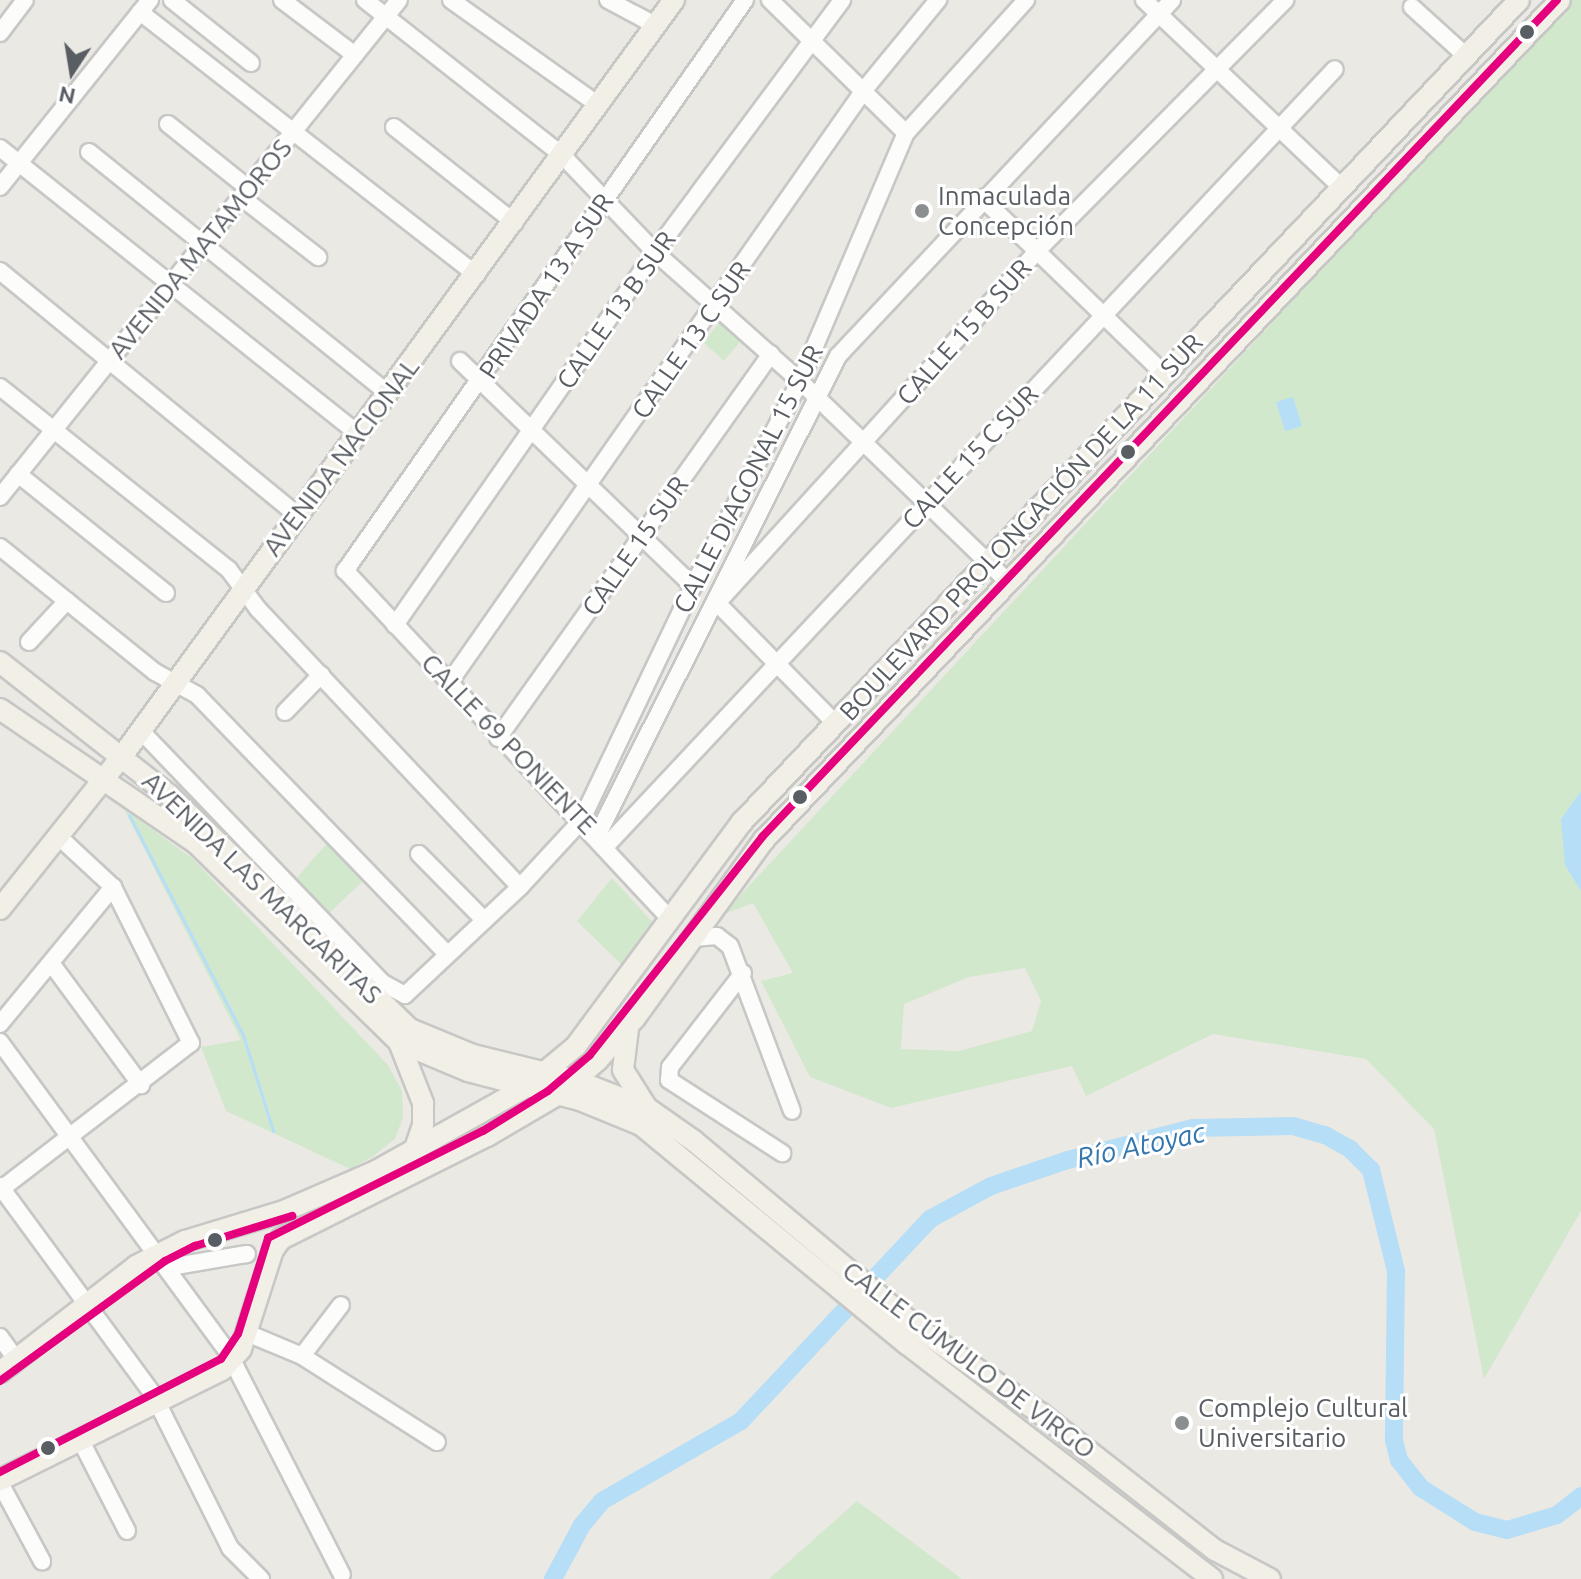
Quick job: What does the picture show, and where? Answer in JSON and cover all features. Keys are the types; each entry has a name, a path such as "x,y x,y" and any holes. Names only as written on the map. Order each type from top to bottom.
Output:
{"main road":[{"name":"BOULEVARD PROLONGACIÓN DE LA 11 SUR","path":"8,1365 89,1302 164,1260 284,1211 414,1151 473,1120 545,1072 605,1013 742,822 1519,0"},
{"name":"BOULEVARD PROLONGACIÓN DE LA 11 SUR","path":"231,1356 247,1333 273,1250 281,1239 487,1136 559,1094 628,1028 764,840 1560,0"},
{"name":"AVENIDA NACIONAL","path":"0,925 109,781 123,755 357,433 515,223 671,1"},
{"name":"AVENIDA LAS MARGARITAS","path":"0,662 123,755 207,829 410,1029 473,1055 545,1072"},
{"name":"AVENIDA LAS MARGARITAS","path":"0,709 197,844 399,1042 468,1071 559,1094"},
{"name":"AVENIDA NACIONAL","path":"0,909 63,839"},
{"path":"628,1028 623,1070 647,1108"},
{"path":"399,1042 423,1103 423,1125 414,1151"},
{"name":"CALLE CÚMULO DE VIRGO","path":"545,1072 575,1080 647,1108 798,1229 913,1336 1212,1579"},
{"name":"CALLE CÚMULO DE VIRGO","path":"559,1094 641,1125 784,1246 913,1336 1040,1413 1215,1550 1270,1579"},
{"path":"473,1120 487,1136"},
{"path":"0,1481 157,1402 231,1356"},
{"path":"1127,1513 1136,1501 1175,1519"}],"street":[{"path":"0,33 25,0"},
{"path":"172,0 251,63"},
{"path":"282,0 355,55"},
{"path":"365,0 561,154 655,252 800,381 924,506 1008,582"},
{"name":"AVENIDA MATAMOROS","path":"1,492 399,0"},
{"path":"451,0 598,105"},
{"path":"608,0 655,25"},
{"name":"PRIVADA 13 A SUR","path":"345,571 745,0"},
{"path":"770,0 906,133 1026,0"},
{"name":"CALLE 13 B SUR","path":"395,625 655,252 842,0"},
{"name":"CALLE 13 C SUR","path":"449,683 716,306 864,90 938,0"},
{"path":"1144,0 1342,188"},
{"name":"CALLE DIAGONAL 15 SUR","path":"602,841 838,356 982,198 1172,0"},
{"name":"CALLE 15 B SUR","path":"717,603 1037,251 1285,0"},
{"path":"0,187 145,6 477,275"},
{"path":"1412,7 1466,56"},
{"name":"CALLE 15 C SUR","path":"602,841 775,664 1335,69"},
{"path":"168,124 318,257"},
{"path":"394,127 515,223"},
{"name":"CALLE DIAGONAL 15 SUR","path":"141,731 383,983 405,995 520,887 581,821 693,586 800,381 906,133"},
{"path":"0,148 168,286 357,433"},
{"path":"89,152 388,393"},
{"path":"982,198 1165,375"},
{"path":"0,271 297,515"},
{"name":"CALLE 15 SUR","path":"498,738 771,354"},
{"path":"460,361 693,586"},
{"path":"0,387 229,570 321,675 520,887"},
{"path":"18,474 166,593"},
{"path":"0,547 155,672 197,695 447,954"},
{"name":"CALLE 69 PONIENTE","path":"345,571 498,738 602,841 671,920"},
{"path":"29,642 67,601"},
{"path":"717,603 835,723"},
{"path":"285,712 321,675"},
{"path":"63,839 113,887 191,1043 141,1085 1,1188 89,1302 157,1402 230,1548 261,1579"},
{"path":"419,854 484,920"},
{"path":"0,1024 113,887"},
{"path":"693,938 717,936 725,941 743,973 792,1111"},
{"path":"51,963 141,1085"},
{"path":"743,973 670,1067 669,1080 782,1153"},
{"path":"0,1042 164,1260 231,1356 342,1575"},
{"path":"164,1260 247,1254"},
{"path":"302,1356 341,1305"},
{"path":"247,1333 302,1356 437,1442"},
{"path":"0,1337 8,1365"},
{"path":"81,1441 127,1531"},
{"path":"0,1481 42,1561"}],"green space":[{"path":"1572,0 1581,0 1581,1211 1484,1379 1434,1129 1366,1059 1213,1034 1086,1096 1072,1066 891,1108 810,1077 761,981 793,973 753,903 722,915","holes":["1025,968 1041,1001 1032,1031 959,1051 901,1049 904,1004 969,977"]},
{"path":"720,322 741,341 724,361 703,342"},
{"path":"124,809 193,859 388,1065 402,1091 403,1117 395,1139 372,1157 350,1169 226,1111 201,1047 241,1040"},
{"path":"329,841 364,880 325,917 293,882"},
{"path":"612,878 657,927 626,969 577,921"},
{"path":"857,1501 962,1579 769,1579"}],"water":[{"path":"1293,397 1302,426 1285,431 1276,402"},
{"path":"1581,791 1581,891 1565,865 1561,819"}],"waterway":[{"path":"129,815 243,1035 273,1131"},
{"name":"Río Atoyac","path":"553,1579 582,1525 602,1501 741,1421 930,1219 991,1186 1068,1160 1193,1128 1293,1126 1325,1135 1350,1149 1371,1170 1396,1271 1394,1440 1399,1460 1421,1488 1475,1522 1507,1530 1557,1515 1581,1496"}],"transit line":[{"path":"0,1472 221,1359 238,1334 268,1238 483,1131 548,1091 590,1055 762,837 1557,0"},
{"path":"0,1381 165,1261 195,1246 292,1216"}],"place":[{"name":"Inmaculada Concepción","path":"922,211"},
{"name":"Complejo Cultural Universitario","path":"1182,1423"}]}
